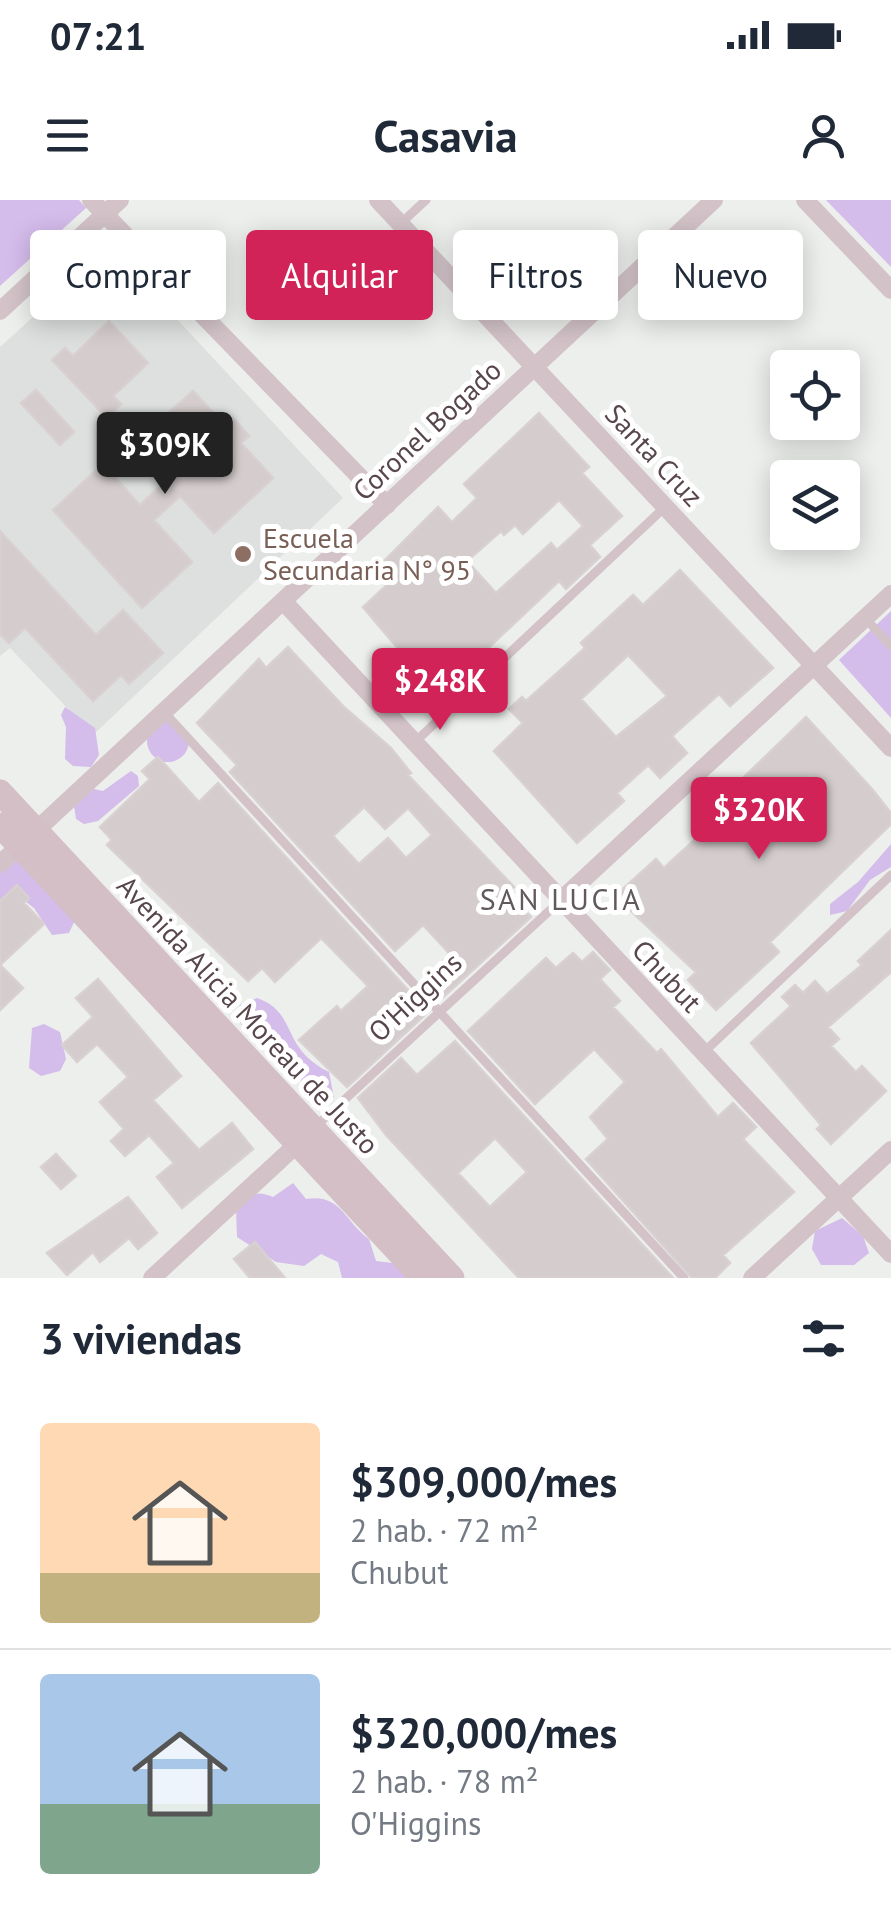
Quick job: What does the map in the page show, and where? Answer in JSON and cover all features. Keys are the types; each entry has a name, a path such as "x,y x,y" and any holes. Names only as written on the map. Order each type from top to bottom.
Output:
{"main road":[{"name":"Avenida Alicia Moreau de Justo","path":"0,792 28,838 305,1136 452,1278"},
{"name":"Avenida Alicia Moreau de Justo","path":"0,825 28,838"},
{"name":"Avenida Alicia Moreau de Justo","path":"305,1136 422,1278"}],"street":[{"path":"0,310 98,207 120,200"},
{"name":"Santa Cruz","path":"378,200 891,748"},
{"name":"Coronel Bogado","path":"0,864 714,200"},
{"path":"805,200 891,290"},
{"path":"98,207 387,504"},
{"name":"O'Higgins","path":"560,901 891,594"},
{"name":"Chubut","path":"283,602 891,1254"},
{"name":"O'Higgins","path":"152,1278 305,1136"},
{"path":"752,1278 891,1150"}],"lane":[{"path":"400,224 426,200"},
{"path":"416,741 665,506"},
{"path":"866,618 891,646"},
{"path":"164,712 684,1278"},
{"path":"702,1053 891,875"},
{"name":"O'Higgins","path":"305,1136 560,901"}],"shaded area":[{"path":"0,200 79,200 86,208 62,230 30,230 30,259 0,286"},
{"path":"826,200 891,200 891,267"},
{"path":"30,320 178,320 343,498 93,735 10,648 0,656 0,347"},
{"path":"891,611 891,718 839,660"},
{"path":"65,707 95,728 99,755 91,767 73,766 65,759 66,727 61,715"},
{"path":"168,720 183,726 189,741 183,756 168,762 153,756 147,741 153,726"},
{"path":"131,771 138,776 139,786 98,821 84,824 76,819 74,806 90,788 103,791"},
{"path":"20,836 76,918 69,933 52,935 34,908 16,894 0,905 0,852"},
{"path":"891,844 891,867 870,880 847,911 830,915 830,904 858,882"},
{"path":"257,998 279,1012 303,1052 329,1072 334,1098 309,1092 294,1069 284,1068 244,1028 236,1014 240,1005"},
{"path":"44,1024 60,1032 66,1059 60,1071 41,1076 29,1068 32,1028"},
{"path":"293,1183 306,1199 327,1200 342,1210 369,1239 376,1261 401,1264 417,1278 342,1278 338,1262 321,1254 304,1266 276,1262 237,1237 236,1208 240,1203 257,1194 273,1197"},
{"path":"842,1218 863,1236 869,1253 854,1265 821,1265 812,1249 815,1231"}],"building":[{"path":"109,321 148,363 113,396 121,404 107,418 52,360 65,348 73,356"},
{"path":"36,390 74,432 60,445 21,403"},
{"path":"193,391 225,425 233,418 249,436 241,443 273,478 214,533 180,496 154,520 192,562 142,608 53,510 103,464 140,505 166,481 132,446"},
{"path":"539,413 589,467 582,473 622,516 590,545 600,557 566,589 559,581 485,651 482,648 434,691 363,607 386,586 373,572 438,507 452,522 477,498 464,484","holes":["559,500 583,526 557,550 551,543 496,593 467,561 501,531 504,535 515,525 523,534"]},
{"path":"0,531 96,635 123,610 163,653 129,684 121,675 93,701 25,628 9,643 0,634"},
{"path":"680,570 773,668 730,706 719,694 672,736 687,753 660,778 648,765 617,793 624,801 577,843 494,751 523,723 509,709 522,697 526,701 585,648 581,643 633,595 643,605","holes":["628,655 667,696 616,737 581,699"]},
{"path":"288,647 344,707 391,748 411,773 408,775 514,887 507,893 531,917 440,1000 426,985 449,953 423,925 395,951 230,772 237,765 197,723 259,659 266,668","holes":["364,807 385,829 408,808 432,835 406,858 388,838 359,864 333,836"]},
{"path":"806,717 872,789 891,813 891,824 770,942 779,952 716,1010 688,980 696,972 615,896 656,859 664,868 715,821 707,813"},
{"path":"158,757 199,802 218,783 428,1012 347,1087 299,1040 337,1006 341,1011 368,986 321,938 275,982 262,968 248,981 107,845 112,840 100,827 150,779 142,771"},
{"path":"17,885 29,898 24,903 44,924 0,965 0,901"},
{"path":"891,930 891,972 828,1027 839,1039 831,1046 856,1072 862,1066 886,1091 831,1144 817,1129 821,1125 751,1043 791,1006 782,997 795,985 803,993 815,981 827,994 862,965 858,961"},
{"path":"593,952 610,970 600,979 620,1001 613,1007 657,1053 661,1049 718,1117 733,1103 756,1127 743,1139 794,1192 723,1255 730,1263 715,1278 692,1278 586,1159 608,1139 590,1117 625,1082 594,1049 535,1104 468,1031 546,958 556,968 573,953 582,962"},
{"path":"0,965 23,988 0,1010"},
{"path":"98,979 181,1076 153,1100 199,1150 232,1123 253,1149 182,1208 157,1177 174,1163 149,1135 125,1156 111,1141 124,1129 100,1102 128,1077 97,1044 77,1062 62,1045 93,1017 76,998"},
{"path":"455,1041 673,1278 519,1278 386,1135 358,1098 401,1058 417,1075","holes":["495,1138 527,1172 490,1207 458,1173"]},
{"path":"56,1154 76,1176 61,1189 41,1167"},
{"path":"128,1197 157,1233 138,1249 129,1238 100,1262 93,1252 67,1275 47,1253"},
{"path":"255,1242 285,1278 250,1278 234,1259"}],"place":[{"name":"Escuela Secundaria N° 95","path":"243,554"}],"district":[{"name":"SAN LUCIA","path":"561,900"}]}
